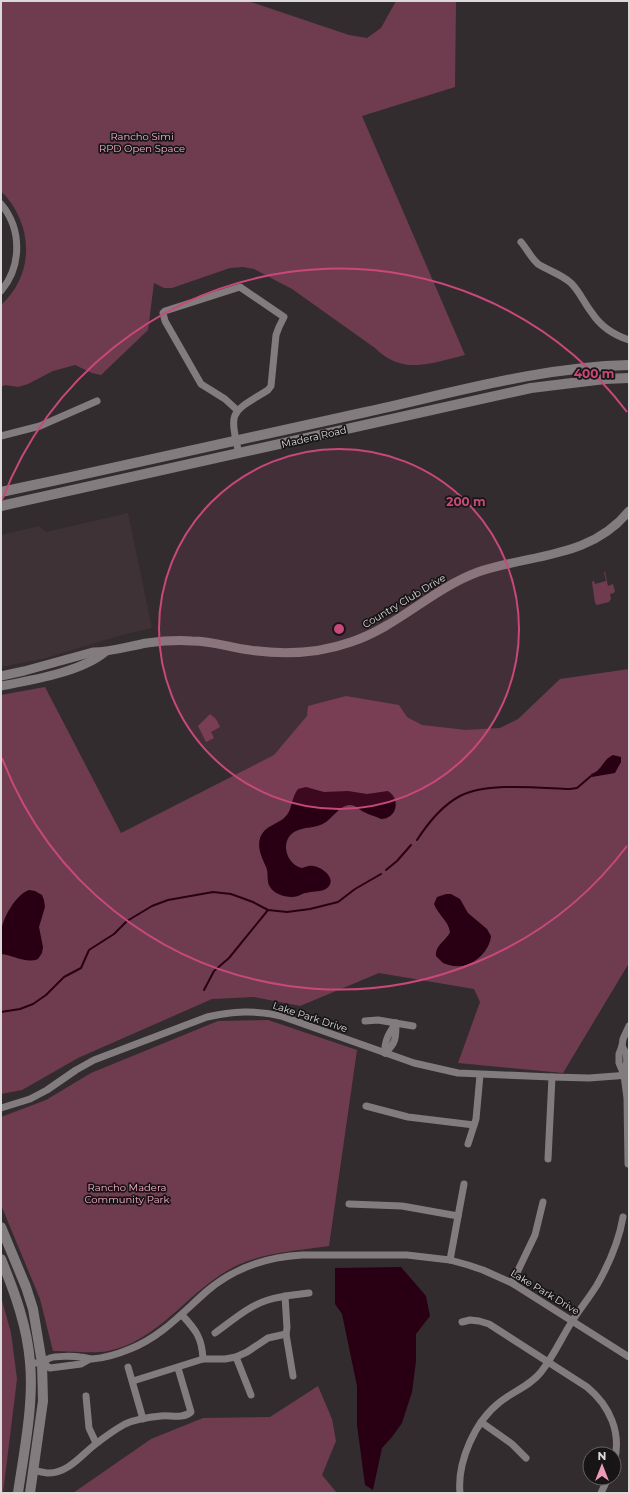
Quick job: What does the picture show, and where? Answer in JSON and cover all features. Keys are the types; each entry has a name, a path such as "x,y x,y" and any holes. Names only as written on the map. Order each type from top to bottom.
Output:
{"main road":[{"name":"Madera Road","path":"1,492 528,376 604,366 629,365"},
{"name":"Madera Road","path":"1,506 531,388 605,379 629,378"},
{"path":"1,1226 33,1308 42,1363 43,1401 30,1493"},
{"path":"1,1259 22,1314 30,1363 30,1389 27,1427 18,1493"}],"street":[{"path":"1,204 10,217 14,228 17,249 16,261 10,276 1,291"},
{"path":"522,242 539,265 560,275 575,287 591,313 604,328 629,340"},
{"path":"238,410 225,399 201,384 165,321 163,313 164,311 240,286 284,317 276,335 271,386 268,390 238,410 233,420 239,454"},
{"path":"1,436 40,426 97,401"},
{"name":"Country Club Drive","path":"1,676 93,652 105,652 164,641 206,642 260,652 316,650 342,645 367,636 385,627 438,592 477,572 555,554 586,544 614,526 629,511"},
{"name":"Country Club Drive","path":"1,686 51,675 78,667 98,658 105,652"},
{"name":"Lake Park Drive","path":"1,1108 30,1099 48,1090 76,1070 94,1060 207,1017 224,1013 250,1011 281,1016 385,1054 436,1069 458,1073 589,1078 627,1075"},
{"path":"365,1021 378,1020 413,1026"},
{"path":"385,1054 392,1047 395,1040 396,1023"},
{"path":"628,1164 628,1062 627,1053 622,1046 623,1039 629,1026"},
{"path":"468,1144 476,1118 480,1075"},
{"path":"548,1159 552,1077"},
{"path":"366,1106 408,1117 474,1125"},
{"path":"450,1260 464,1184"},
{"path":"512,1283 527,1255 535,1235 543,1202"},
{"path":"349,1204 402,1206 458,1216"},
{"path":"460,1493 460,1472 465,1455 481,1422 498,1403 533,1381 548,1362 606,1268 620,1230 623,1217"},
{"name":"Lake Park Drive","path":"30,1363 42,1363 50,1368 81,1364 90,1359 120,1353 137,1347 161,1332 227,1276 250,1265 276,1258 302,1255 400,1255 430,1257 450,1260 483,1270 512,1283 629,1357"},
{"path":"215,1333 253,1306 284,1296 308,1294"},
{"path":"284,1296 287,1328 286,1334 294,1376"},
{"path":"182,1314 199,1336 203,1359"},
{"path":"462,1322 479,1320 489,1324 596,1394 608,1409 616,1433 616,1446"},
{"path":"132,1382 203,1359 225,1359 236,1357 268,1338 286,1334"},
{"path":"236,1357 251,1395"},
{"path":"128,1367 143,1419"},
{"path":"33,1470 49,1473 62,1470 74,1463 96,1443 125,1424 143,1419 189,1414 190,1412 178,1368"},
{"path":"86,1396 89,1428 96,1443"},
{"path":"481,1422 512,1444 526,1458"}],"shaded area":[{"path":"128,513 152,628 122,635 46,658 1,667 1,535 39,526 46,532"},
{"path":"613,755 621,757 621,762 615,773 592,777 591,774 598,770 607,759"},
{"path":"306,787 324,792 348,791 367,794 388,791 392,794 396,803 394,812 391,816 381,819 354,806 350,805 343,807 322,824 298,830 289,836 286,847 292,863 302,868 312,866 322,869 329,875 331,883 329,887 324,890 305,893 294,897 287,897 275,892 270,887 267,869 260,853 259,842 265,830 282,820 287,815 294,795 298,789"},
{"path":"29,890 35,891 42,895 44,900 45,907 39,927 43,947 42,953 38,959 24,960 1,954 1,935 4,921 10,908 19,896"},
{"path":"451,894 460,899 468,913 487,929 491,936 488,946 481,956 466,965 456,966 443,963 436,956 437,949 450,932 447,924 434,904 437,897"},
{"path":"401,1267 426,1296 430,1316 416,1334 416,1361 412,1392 402,1423 382,1448 373,1490 365,1485 357,1425 357,1386 342,1314 335,1304 335,1268"}],"green space":[{"name":"Rancho Simi RPD Open Space","path":"1,1 248,1 349,35 367,38 381,28 396,1 456,1 455,87 362,116 465,355 429,364 407,365 396,362 386,357 292,289 254,269 243,267 230,268 172,288 164,288 154,283 148,330 101,375 92,373 75,365 53,371 28,384 18,387 5,385 1,387 1,305 12,292 20,278 25,263 26,248 24,233 19,218 12,204 1,191"},
{"path":"604,572 608,586 613,584 615,591 614,593 610,594 611,599 609,602 597,605 595,603 592,582 594,581 595,584 606,581"},
{"path":"629,669 629,963 563,1073 458,1063 480,1002 474,989 379,973 300,1006 254,997 212,999 78,1058 22,1090 1,1094 1,695 45,687 121,833 274,755 307,716 308,706 346,696 399,705 407,717 422,725 466,730 500,728 518,719 560,679"},
{"path":"210,714 216,719 220,727 211,732 214,738 206,742 198,726"},
{"name":"Rancho Madera Community Park","path":"268,1020 357,1050 329,1246 267,1255 232,1268 201,1289 158,1326 143,1337 126,1346 102,1352 53,1351 40,1299 1,1205 1,1117 46,1100 91,1073 218,1021"},
{"path":"1,1297 11,1333 17,1379 3,1493 1,1493"},
{"path":"318,1386 332,1419 336,1441 322,1475 337,1493 73,1493 151,1439 203,1418 270,1417"}],"waterway":[{"path":"417,840 430,821 441,810 460,796 471,792 499,787 577,788 591,776"},
{"path":"386,870 397,861 411,845"},
{"path":"1,1012 20,1009 33,1004 46,995 64,977 81,968 89,950 114,934 127,921 152,906 168,900 213,892 231,894 253,902 268,910 287,912 310,909 338,902 355,889 381,874"},
{"path":"204,990 214,971 229,958 268,910"}]}
